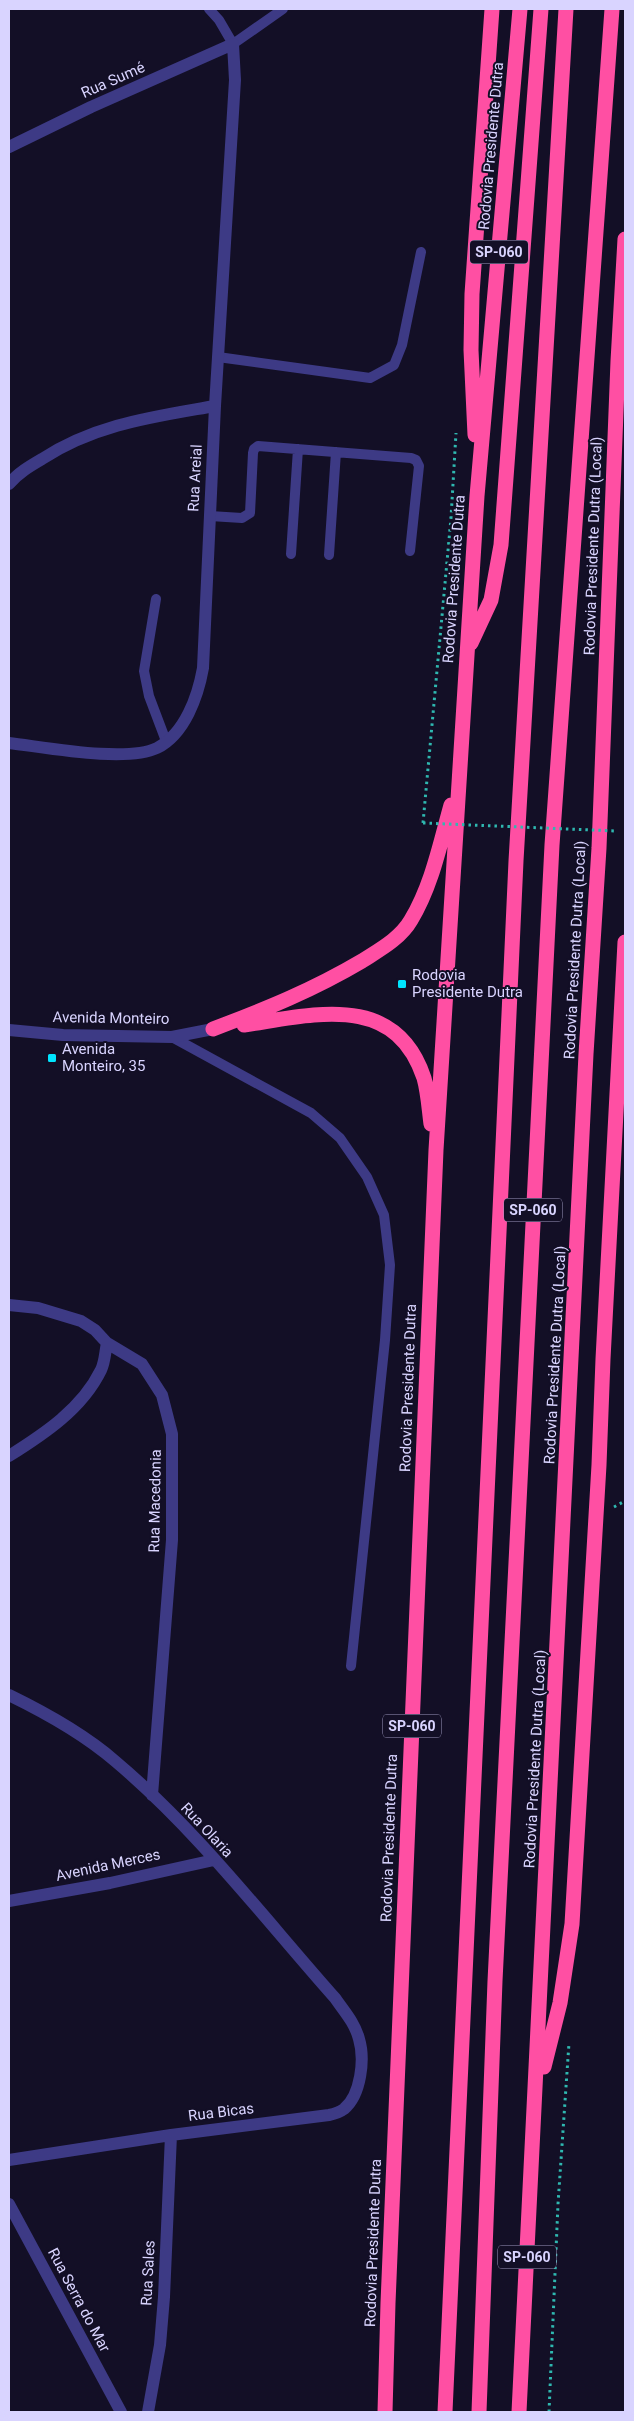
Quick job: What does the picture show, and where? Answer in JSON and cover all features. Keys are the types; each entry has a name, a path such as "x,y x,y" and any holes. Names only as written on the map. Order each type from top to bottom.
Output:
{"highway":[{"path":"478,496 471,350 472,294 492,9"},
{"name":"Rodovia Presidente Dutra","path":"385,2412 436,1150 458,781 478,496 520,9"},
{"path":"467,651 491,600 501,545 541,9"},
{"name":"SP-060","path":"445,2412 516,871 566,9"},
{"name":"SP-060","path":"479,2412 496,1951 552,845 612,9"},
{"name":"Rodovia Presidente Dutra (Local)","path":"519,2412 586,1064 599,848 618,360 625,239"},
{"path":"618,360 625,421"},
{"path":"213,1030 322,985 388,945 410,922 428,885 458,781"},
{"path":"535,2102 560,2004 572,1924 622,1069 625,942"},
{"path":"213,1030 326,1013 355,1015 377,1020 398,1036 413,1055 424,1079 436,1150"},
{"path":"376,2412 388,2303"}],"street":[{"name":"Rua Sumé","path":"9,147 91,107 233,44"},
{"name":"Rua Areial","path":"9,743 102,753 139,753 158,748 180,729 199,691 203,668 215,406 235,80 233,44"},
{"path":"9,484 18,474 68,442 130,421 215,406"},
{"name":"Avenida Monteiro","path":"9,1030 63,1035 172,1037 213,1030"},
{"name":"Rua Macedonia","path":"9,1305 38,1308 81,1321 96,1330 107,1343 142,1364 162,1395 172,1434 172,1540 152,1795"},
{"path":"9,1456 48,1432 84,1395 102,1369 107,1343"},
{"name":"Rua Olaria","path":"9,1695 69,1728 114,1760 152,1795 214,1860 352,2021"},
{"name":"Avenida Merces","path":"9,1901 110,1883 214,1860"},
{"name":"Rua Bicas","path":"9,2160 171,2135 329,2116 343,2110 352,2100 358,2085 362,2052 352,2021"},
{"name":"Rua Sales","path":"148,2412 160,2345 171,2135"},
{"name":"Rua Serra do Mar","path":"9,2204 122,2412"}],"lane":[{"path":"209,9 219,20 233,44 282,9"},
{"path":"218,357 370,378 394,365 402,345 421,252"},
{"path":"210,516 242,518 250,513 254,449 258,446 411,458 416,460 419,466 410,551"},
{"path":"291,554 298,449"},
{"path":"329,555 336,452"},
{"path":"156,599 144,671 149,696 166,740"},
{"path":"172,1037 311,1113 340,1138 367,1177 384,1215 390,1265 386,1340 351,1666"}],"path":[{"path":"434,706 423,823 616,831"}],"place":[{"name":"Rodovia Presidente Dutra","path":"402,984"},
{"name":"Avenida Monteiro, 35","path":"52,1058"}]}
